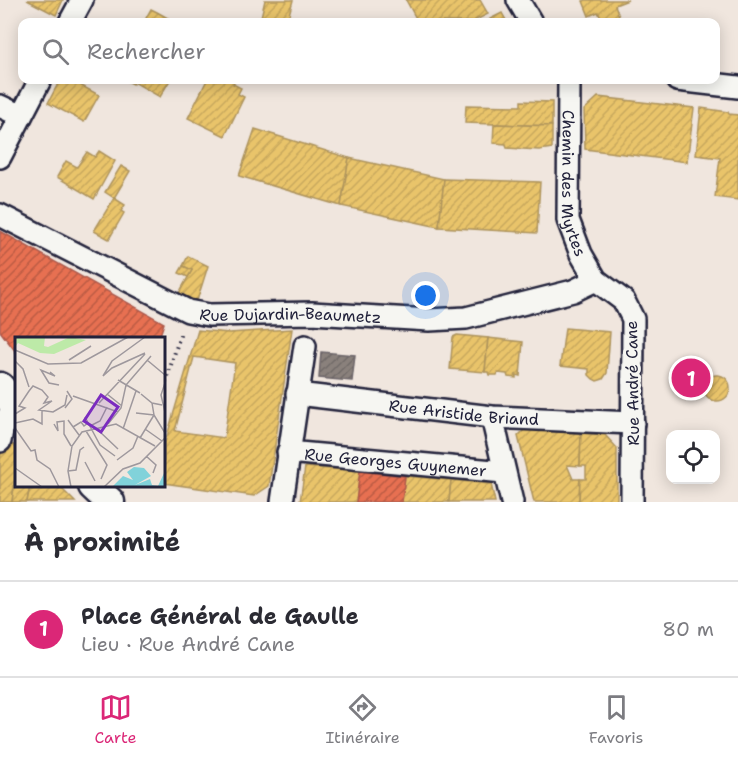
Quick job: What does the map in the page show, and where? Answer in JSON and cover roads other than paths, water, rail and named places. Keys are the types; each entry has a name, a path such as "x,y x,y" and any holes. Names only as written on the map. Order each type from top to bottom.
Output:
{"main road":[{"path":"94,487 110,502"}],"street":[{"path":"72,18 82,0"},
{"path":"518,0 529,18"},
{"path":"0,157 38,84"},
{"name":"Chemin des Myrtes","path":"568,84 568,220 581,254 596,280"},
{"path":"711,84 738,87"},
{"path":"0,106 21,116"},
{"name":"Rue Dujardin-Beaumetz","path":"0,215 188,311 209,315 312,313 429,320 466,318 573,291 596,280"},
{"name":"Rue André Cane","path":"596,280 624,301 633,319 632,502"},
{"path":"282,502 304,346"},
{"name":"Rue Aristide Briand","path":"297,394 492,417 633,423"},
{"path":"0,441 10,399"},
{"path":"492,417 512,502"},
{"name":"Rue Georges Guynemer","path":"288,452 504,472"}],"place":[{"name":"Place Général de Gaulle","path":"691,378"}]}
